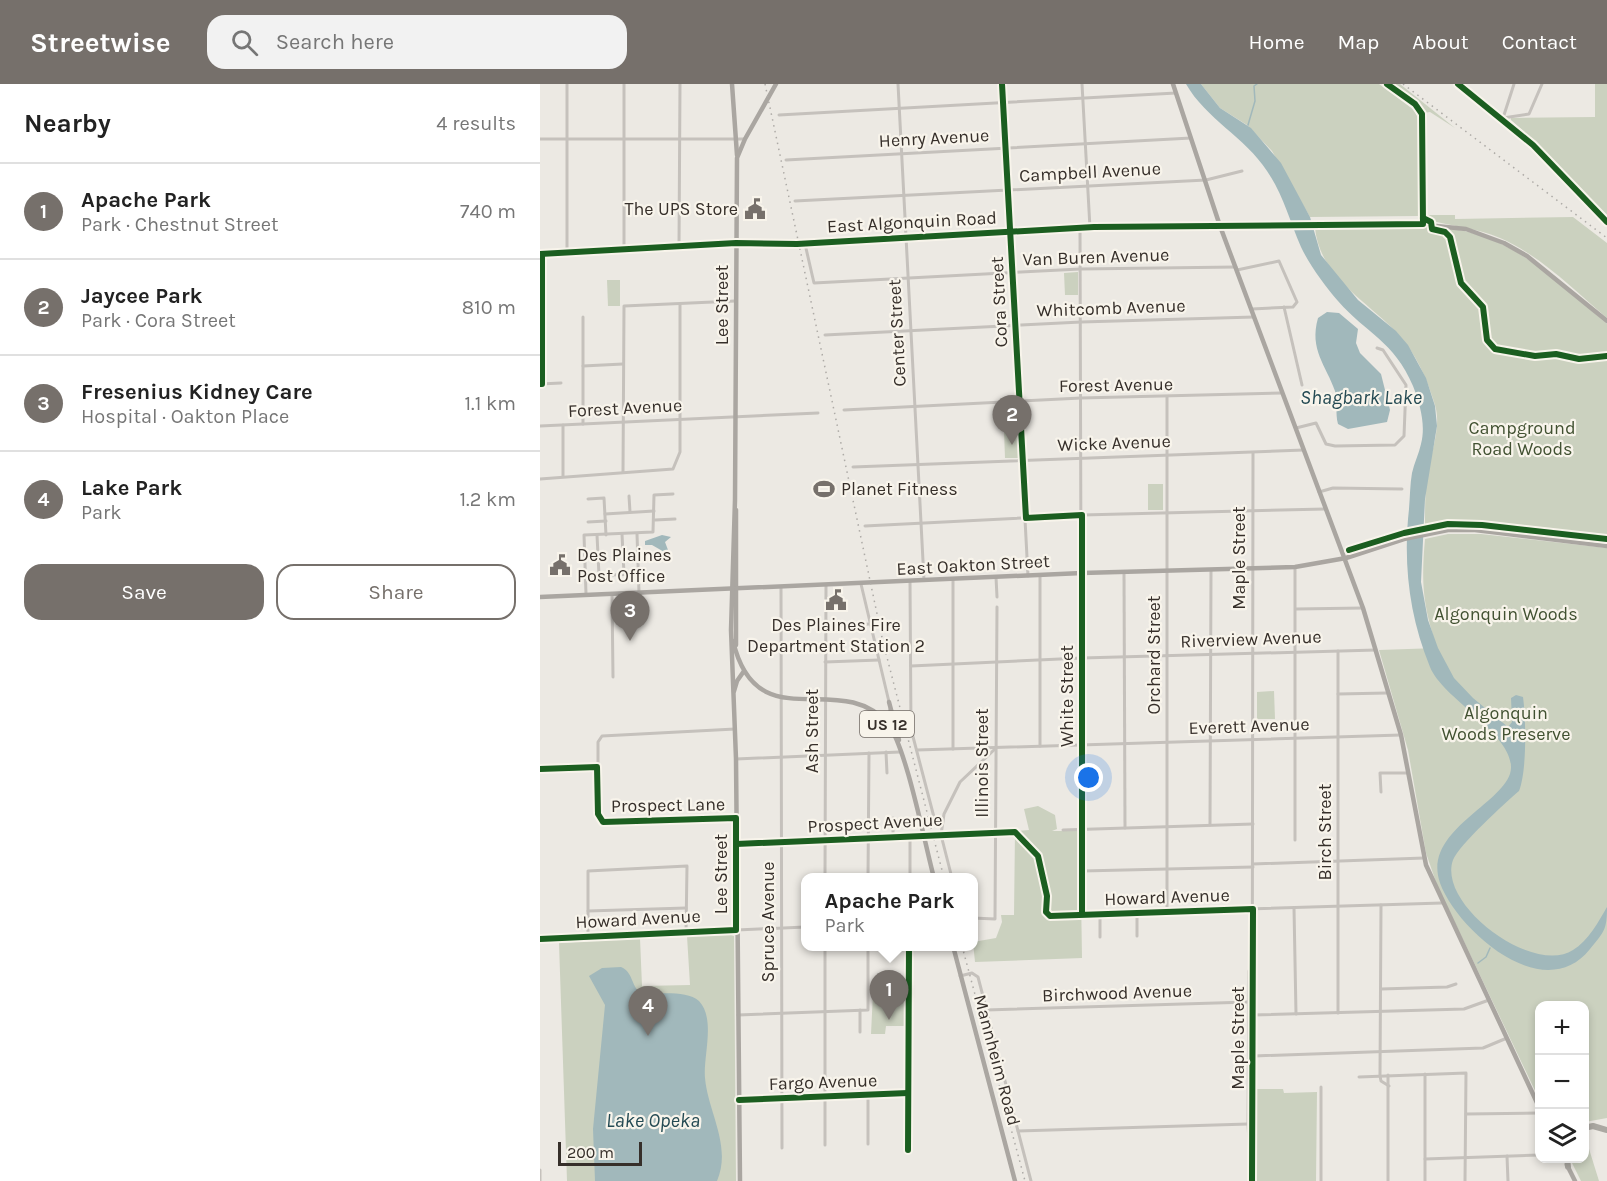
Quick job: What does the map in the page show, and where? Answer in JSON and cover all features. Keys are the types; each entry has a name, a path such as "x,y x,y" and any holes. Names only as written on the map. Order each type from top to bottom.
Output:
{"highway":[{"path":"1589,1127 1607,1130"},
{"path":"1567,1163 1568,1167"}],"main road":[{"name":"US 12","path":"732,84 737,158"},
{"name":"Lee Street","path":"736,654 734,589 737,158 776,84"},
{"path":"1173,84 1220,226 1363,608 1401,735 1410,773 1424,858 1442,903 1535,1098"},
{"path":"1458,84 1503,118 1548,159 1579,196 1607,222"},
{"name":"East Algonquin Road","path":"1220,226 1423,224 1466,230 1512,247 1550,273 1607,321"},
{"name":"East Oakton Street","path":"540,597 1082,573 1295,567 1346,558 1429,533 1475,530 1607,545"},
{"name":"Lee Street","path":"734,589 731,630 735,729 740,1181"},
{"name":"US 12","path":"731,630 736,654 744,671 769,693 781,698 800,701 854,701 872,709 892,730 900,749 933,873"},
{"path":"732,684 736,675 744,671"},
{"path":"734,693 737,681 744,671"},
{"path":"889,702 900,749"},
{"name":"Mannheim Road","path":"954,951 1015,1181"},
{"path":"1568,1167 1575,1181"}],"street":[{"path":"567,84 567,253"},
{"path":"624,84 624,249"},
{"path":"679,246 680,84"},
{"name":"Center Street","path":"898,84 924,581"},
{"name":"Cora Street","path":"1002,84 1028,576"},
{"path":"1082,84 1090,228"},
{"path":"1387,84 1415,105 1422,114 1423,224"},
{"path":"1514,84 1503,118 1529,114 1542,84"},
{"path":"779,115 1176,93"},
{"name":"Henry Avenue","path":"786,160 1191,138"},
{"path":"540,139 745,139"},
{"name":"Campbell Avenue","path":"795,201 1206,180 1242,171"},
{"name":"East Algonquin Road","path":"541,254 736,243 805,244 1080,228 1220,226"},
{"name":"White Street","path":"1080,228 1082,914"},
{"name":"Van Buren Avenue","path":"805,244 814,283 1080,269 1236,269 1279,261 1297,302 1295,307 1284,307"},
{"path":"541,254 541,384 561,383"},
{"path":"623,473 624,306 735,301"},
{"path":"540,479 671,470 675,467 680,452 680,303"},
{"path":"1251,309 1284,307 1302,385"},
{"path":"583,317 583,424"},
{"name":"Whitcomb Avenue","path":"825,335 1081,322 1254,317"},
{"path":"1296,428 1316,423 1326,444 1335,446 1395,445 1401,442 1404,436 1406,385 1383,350 1377,348"},
{"path":"583,366 623,364"},
{"name":"Forest Avenue","path":"844,410 1081,398 1282,393"},
{"name":"Orchard Street","path":"1167,397 1167,912"},
{"name":"Forest Avenue","path":"540,426 818,412"},
{"path":"563,425 563,476"},
{"name":"Wicke Avenue","path":"853,467 1304,450"},
{"name":"Maple Street","path":"1252,1181 1254,1056 1253,453"},
{"path":"1319,492 1333,488 1402,489"},
{"path":"586,596 584,536 653,532 654,495 673,494"},
{"path":"629,496 630,512"},
{"path":"588,499 604,498 606,535"},
{"path":"865,526 1082,515 1325,509"},
{"path":"605,514 654,511"},
{"path":"655,520 675,519"},
{"path":"588,522 606,521"},
{"path":"622,534 624,574"},
{"path":"637,534 639,593"},
{"path":"597,535 599,575"},
{"path":"1295,567 1295,840"},
{"path":"1210,825 1211,570"},
{"path":"1124,572 1125,828"},
{"path":"585,576 638,574"},
{"path":"1040,575 1040,746"},
{"path":"996,577 997,597"},
{"path":"953,579 953,749"},
{"path":"910,581 911,729 935,821 942,824"},
{"path":"861,584 889,702 890,712 881,717"},
{"name":"Ash Street","path":"825,585 825,873"},
{"name":"Spruce Avenue","path":"781,587 782,1148"},
{"path":"612,595 612,677"},
{"name":"Illinois Street","path":"978,918 995,919 997,607"},
{"path":"1296,609 1363,608"},
{"path":"825,626 870,624"},
{"name":"Riverview Avenue","path":"911,666 1167,655 1376,650"},
{"name":"Birch Street","path":"1338,651 1338,1012"},
{"path":"825,662 879,660"},
{"path":"1338,694 1389,693"},
{"path":"540,769 597,767 598,742 602,736 735,729"},
{"name":"Everett Avenue","path":"917,750 1401,735"},
{"path":"951,873 940,835 942,824 956,788 968,772 993,754 996,747"},
{"path":"735,759 886,752 900,749"},
{"path":"886,752 887,773"},
{"path":"868,873 869,753"},
{"name":"Prospect Lane","path":"597,767 598,813 601,820 607,823 736,818"},
{"path":"1381,792 1380,773 1410,773"},
{"path":"893,818 893,837"},
{"path":"1064,830 1253,824"},
{"name":"Prospect Avenue","path":"736,844 1015,832"},
{"path":"910,837 910,873"},
{"path":"1082,871 1424,858"},
{"path":"588,936 588,871 687,866 686,932"},
{"name":"Howard Avenue","path":"1082,914 1442,903"},
{"path":"1381,905 1380,1076 1381,1082 1389,1086"},
{"path":"588,911 686,908"},
{"path":"1294,908 1296,1014"},
{"name":"Howard Avenue","path":"1137,913 1137,936"},
{"name":"Howard Avenue","path":"1100,914 1101,937"},
{"name":"Howard Avenue","path":"540,939 801,927"},
{"path":"825,951 825,1145"},
{"path":"738,1016 868,1010 868,951"},
{"path":"908,1150 909,951"},
{"name":"Maple Street","path":"1249,971 1248,1124 1252,1167"},
{"path":"960,976 972,973 978,977 1031,1181"},
{"path":"1381,989 1447,987 1456,984"},
{"path":"1253,1015 1464,1010 1489,1000"},
{"name":"Birchwood Avenue","path":"986,1010 1249,1002"},
{"path":"860,1010 860,1032"},
{"path":"1254,1056 1483,1048 1507,1038"},
{"path":"1359,1077 1466,1073 1465,1181"},
{"path":"1425,1074 1425,1181"},
{"path":"1388,1181 1389,1075"},
{"path":"1321,1087 1321,1181"},
{"name":"Fargo Avenue","path":"739,1100 908,1093"},
{"path":"867,1144 868,1095"},
{"path":"1466,1114 1535,1113"},
{"path":"1018,1131 1248,1124"},
{"path":"1425,1159 1535,1155"},
{"path":"1507,1156 1508,1181"},
{"path":"540,1170 540,1181"}],"green space":[{"path":"1201,84 1379,84 1414,110 1419,120 1418,216 1310,217 1272,151 1247,125 1220,108"},
{"path":"1391,84 1400,84 1455,128 1430,112 1424,113 1416,101"},
{"path":"1595,84 1607,84 1607,218 1511,120 1511,118 1595,117"},
{"path":"1427,203 1427,215 1455,215 1455,219 1573,217 1607,243 1607,318 1556,274 1515,245 1482,232 1428,220 1425,216"},
{"name":"Campground Road Woods","path":"1396,225 1459,230 1501,244 1557,280 1607,324 1607,541 1475,526 1425,527 1427,477 1437,423 1435,405 1420,367 1404,341 1335,274 1319,245 1315,228"},
{"path":"1078,272 1078,295 1065,295 1064,273"},
{"path":"607,280 620,280 620,306 608,306"},
{"path":"1004,431 1018,431 1019,458 1005,458"},
{"path":"1148,484 1163,484 1163,510 1148,510"},
{"name":"Algonquin Woods Preserve","path":"1448,534 1481,534 1607,548 1607,1118 1589,1121 1589,1001 1535,1001 1535,1091 1437,885 1426,853 1408,750 1379,650 1437,648 1424,594 1425,539"},
{"path":"1274,691 1275,719 1257,719 1257,692"},
{"path":"1038,806 1055,815 1057,829 1052,831 1080,831 1082,958 975,962 974,951 978,951 978,941 996,938 1002,922 1001,915 1014,915 1015,831 1029,830 1024,809"},
{"path":"687,936 734,936 736,1181 567,1181 559,943 640,938 642,986 690,985"},
{"path":"873,993 906,993 906,1026 886,1026 885,1034 871,1034"},
{"path":"1256,1089 1283,1089 1284,1093 1317,1092 1316,1181 1256,1181"},
{"path":"1589,1149 1599,1181 1581,1181 1572,1163 1589,1163"}],"water":[{"path":"1186,84 1201,84 1220,108 1251,128 1281,163 1310,217 1321,255 1358,300 1396,331 1408,345 1426,378 1435,406 1437,426 1425,499 1421,582 1428,620 1438,648 1454,678 1473,698 1508,727 1512,722 1511,698 1516,695 1523,697 1525,718 1525,758 1519,791 1483,824 1457,853 1453,860 1452,878 1459,896 1473,915 1513,945 1535,953 1556,955 1573,950 1588,936 1607,907 1602,934 1590,949 1571,965 1549,970 1526,966 1503,955 1464,921 1449,901 1440,883 1438,864 1443,847 1468,818 1497,793 1507,780 1511,768 1508,755 1501,742 1437,679 1430,667 1417,628 1409,589 1407,529 1411,477 1423,429 1420,407 1406,371 1397,358 1349,312 1318,276 1301,247 1278,190 1267,171 1248,148 1204,108"},
{"name":"Shagbark Lake","path":"1327,312 1339,313 1358,329 1356,343 1360,353 1381,374 1390,410 1387,422 1348,429 1338,424 1335,391 1320,357 1316,339 1318,318"},
{"path":"662,535 671,537 665,542 668,550 666,553 652,545 645,545 645,541"},
{"name":"Lake Opeka","path":"621,967 628,972 640,993 687,995 699,1001 704,1009 708,1027 705,1078 721,1142 722,1155 717,1181 595,1181 593,1129 605,1005 589,976 602,968"}],"waterway":[{"path":"1248,125 1255,101 1254,86 1257,84"},
{"path":"1478,963 1486,957 1490,948"}],"railway":[{"path":"765,84 883,642 943,873"},
{"path":"1403,84 1607,238"},
{"path":"963,951 1025,1181"}],"cycle path":[{"path":"1002,84 1026,518 1082,515 1082,914"},
{"path":"540,254 736,243 797,244 1094,227 1423,224 1422,114 1415,104 1387,84"},
{"path":"1458,84 1533,145 1607,222"},
{"path":"1423,218 1431,222 1432,229 1445,232 1450,237 1461,283 1483,307 1487,340 1495,349 1535,356 1556,354 1579,359 1607,356"},
{"path":"540,384 542,384 542,254"},
{"path":"1349,550 1404,533 1448,524 1482,525 1607,539"},
{"path":"540,769 597,767 598,814 603,822 736,818 736,930 540,939"},
{"path":"736,844 1015,832 1038,856 1047,896 1046,912 1050,916 1253,909 1252,1181"},
{"path":"908,1150 909,951"},
{"path":"739,1100 908,1093"}],"place":[{"name":"The UPS Store","path":"755,209"},
{"name":"Jaycee Park","path":"1012,445"},
{"name":"Planet Fitness","path":"824,489"},
{"name":"Des Plaines Post Office","path":"560,565"},
{"name":"Des Plaines Fire Department Station 2","path":"836,600"},
{"name":"Fresenius Kidney Care","path":"630,641"},
{"name":"Apache Park","path":"889,1020"},
{"name":"Lake Park","path":"648,1036"}],"park label":[{"name":"Algonquin Woods","path":"1506,614"}]}
